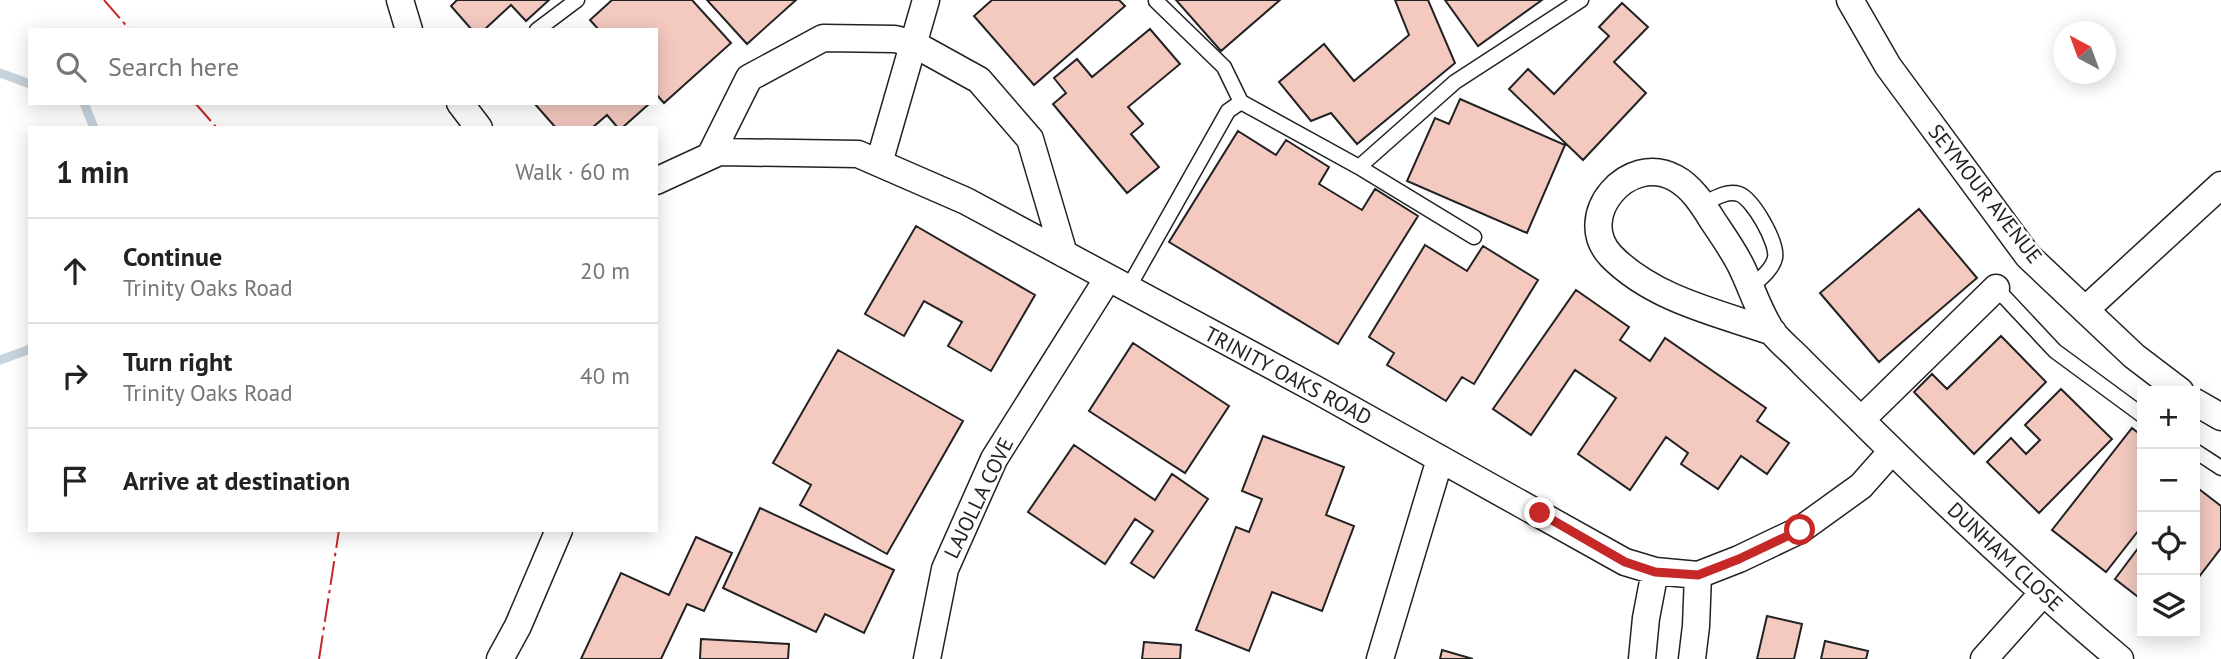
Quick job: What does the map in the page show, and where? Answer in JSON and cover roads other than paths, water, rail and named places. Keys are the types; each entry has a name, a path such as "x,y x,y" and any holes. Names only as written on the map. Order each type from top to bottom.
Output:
{"street":[{"path":"400,0 408,28"},
{"path":"879,163 926,0"},
{"name":"SEYMOUR AVENUE","path":"1850,0 1888,66 2028,256 2134,356 2173,386"},
{"path":"710,156 749,78 823,38 895,39 914,44 979,80 1030,139 1063,254"},
{"path":"462,105 477,126"},
{"name":"TRINITY OAKS ROAD","path":"658,180 719,152 858,154 966,201 1625,562 1655,572 1698,575 1800,530 1861,486 1892,451"},
{"path":"1650,170 1676,178 1703,204 1740,263 1773,332 1651,287 1609,254 1600,236 1598,217 1603,203 1618,184 1650,170"},
{"path":"2085,310 2221,185"},
{"name":"LAJOLLA COVE","path":"927,659 945,569 994,459 1118,284"},
{"path":"1861,420 1996,288"},
{"name":"DUNHAM CLOSE","path":"1773,332 1892,451 2042,594 2120,659"},
{"path":"2200,405 2221,417"},
{"path":"1380,659 1440,459"},
{"path":"500,659 519,626 558,532"},
{"path":"1642,659 1646,618 1655,572"},
{"path":"1692,659 1698,575"},
{"path":"1984,659 2042,594"}],"lane":[{"path":"540,28 577,0"},
{"path":"1359,167 1455,82 1581,0"},
{"path":"1156,1 1224,67 1241,102 1359,167 1474,237"},
{"path":"1118,284 1228,111 1241,102"},
{"path":"1703,204 1721,195 1741,194 1774,241 1774,260 1769,270 1751,287"},
{"path":"1996,288 2055,351 2137,411"},
{"path":"2200,454 2221,468"}],"waterway":[{"path":"0,73 28,83"},
{"path":"85,105 93,126"},
{"path":"0,360 28,350"}]}
